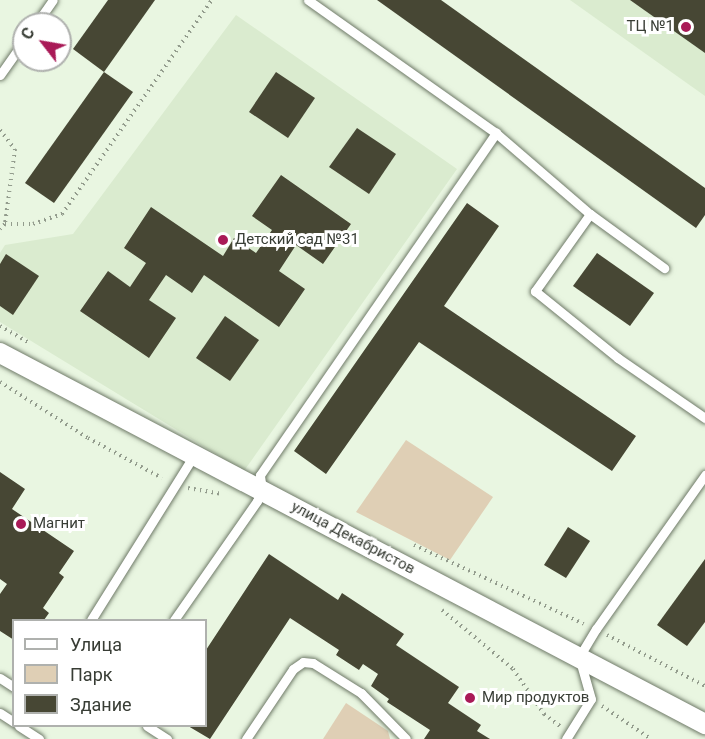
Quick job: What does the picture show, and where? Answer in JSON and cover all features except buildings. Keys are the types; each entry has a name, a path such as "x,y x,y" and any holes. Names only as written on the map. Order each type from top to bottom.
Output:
{"street":[{"name":"улица Декабристов","path":"0,353 705,724"}],"lane":[{"path":"308,0 496,133 590,214 664,268"},
{"path":"0,75 12,58"},
{"path":"175,619 257,501 262,490 260,475 496,133"},
{"path":"590,214 535,291 618,358 705,418"},
{"path":"92,619 194,454"},
{"path":"568,736 591,699 579,657 596,629 705,475"},
{"path":"246,739 293,669 303,662 313,663 361,693 406,739"},
{"path":"21,727 39,739"},
{"path":"149,727 167,739"}],"path":[{"path":"5,224 33,224 62,214 212,0"},
{"path":"0,130 15,149 5,224 0,229"},
{"path":"0,326 31,344"},
{"path":"0,382 88,438 173,485 226,495"},
{"path":"404,541 596,629 705,686"},
{"path":"432,603 513,669 544,714 568,736"},
{"path":"591,699 651,739"}],"shaded area":[{"path":"570,0 705,0 705,96"},
{"name":"Детский сад №31","path":"236,15 457,169 244,471 0,322 0,253 5,245 73,234"}],"green space":[{"path":"406,440 493,497 450,560 356,512"},
{"path":"346,703 388,731 390,739 323,739"}],"place":[{"name":"ТЦ №1","path":"686,27"},
{"name":"Детский сад №31","path":"223,240"},
{"name":"Магнит","path":"21,524"},
{"name":"Мир продуктов","path":"470,698"}]}
